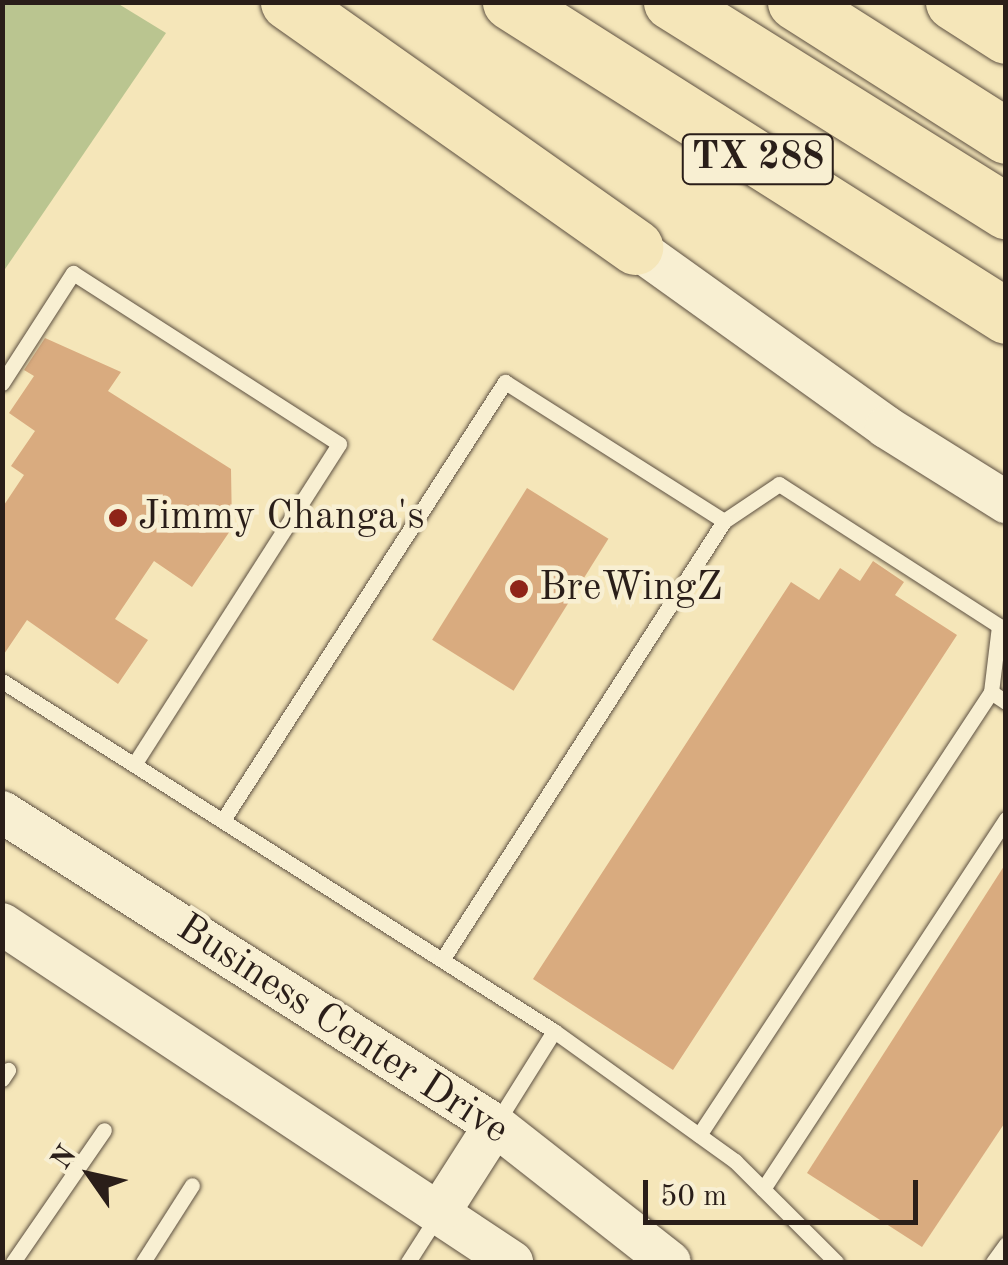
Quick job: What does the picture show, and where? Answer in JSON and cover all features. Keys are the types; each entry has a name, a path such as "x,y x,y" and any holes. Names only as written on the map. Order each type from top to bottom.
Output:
{"highway":[{"path":"288,2 635,247"},
{"name":"TX 288","path":"510,2 1006,316"},
{"path":"670,2 1006,211"},
{"path":"795,2 1006,136"},
{"path":"953,2 1006,36"}],"street":[{"path":"635,247 886,427 1006,502"},
{"name":"Business Center Drive","path":"2,812 495,1126 670,1262"},
{"path":"2,924 512,1262"},
{"path":"440,1211 495,1126"}],"lane":[{"path":"2,382 73,274 340,444 134,764"},
{"path":"223,820 506,382 724,521"},
{"path":"442,960 724,521 779,484 1000,626 991,692 699,1136"},
{"path":"2,681 554,1031 699,1136 764,1189 836,1262"},
{"path":"991,692 1006,702"},
{"path":"764,1189 1006,819"},
{"path":"495,1126 554,1031"},
{"path":"14,1262 104,1130"},
{"path":"143,1262 192,1185"},
{"path":"408,1262 440,1211"},
{"path":"993,1262 1006,1244"}],"green space":[{"path":"2,3 117,3 166,33 3,272"}],"building":[{"name":"Jimmy Changa's","path":"45,338 121,372 108,391 231,469 232,528 192,587 154,561 115,619 148,640 118,684 27,620 2,657 2,508 24,475 11,466 35,431 9,413 34,376 24,370"},
{"name":"BreWingZ","path":"527,488 608,539 514,691 432,640"},
{"path":"873,561 904,582 895,595 957,635 673,1070 533,979 791,582 819,600 840,568 860,581"},
{"path":"1006,863 1006,1121 922,1247 807,1173"}],"place":[{"name":"Jimmy Changa's","path":"118,518"},
{"name":"BreWingZ","path":"519,589"}]}
